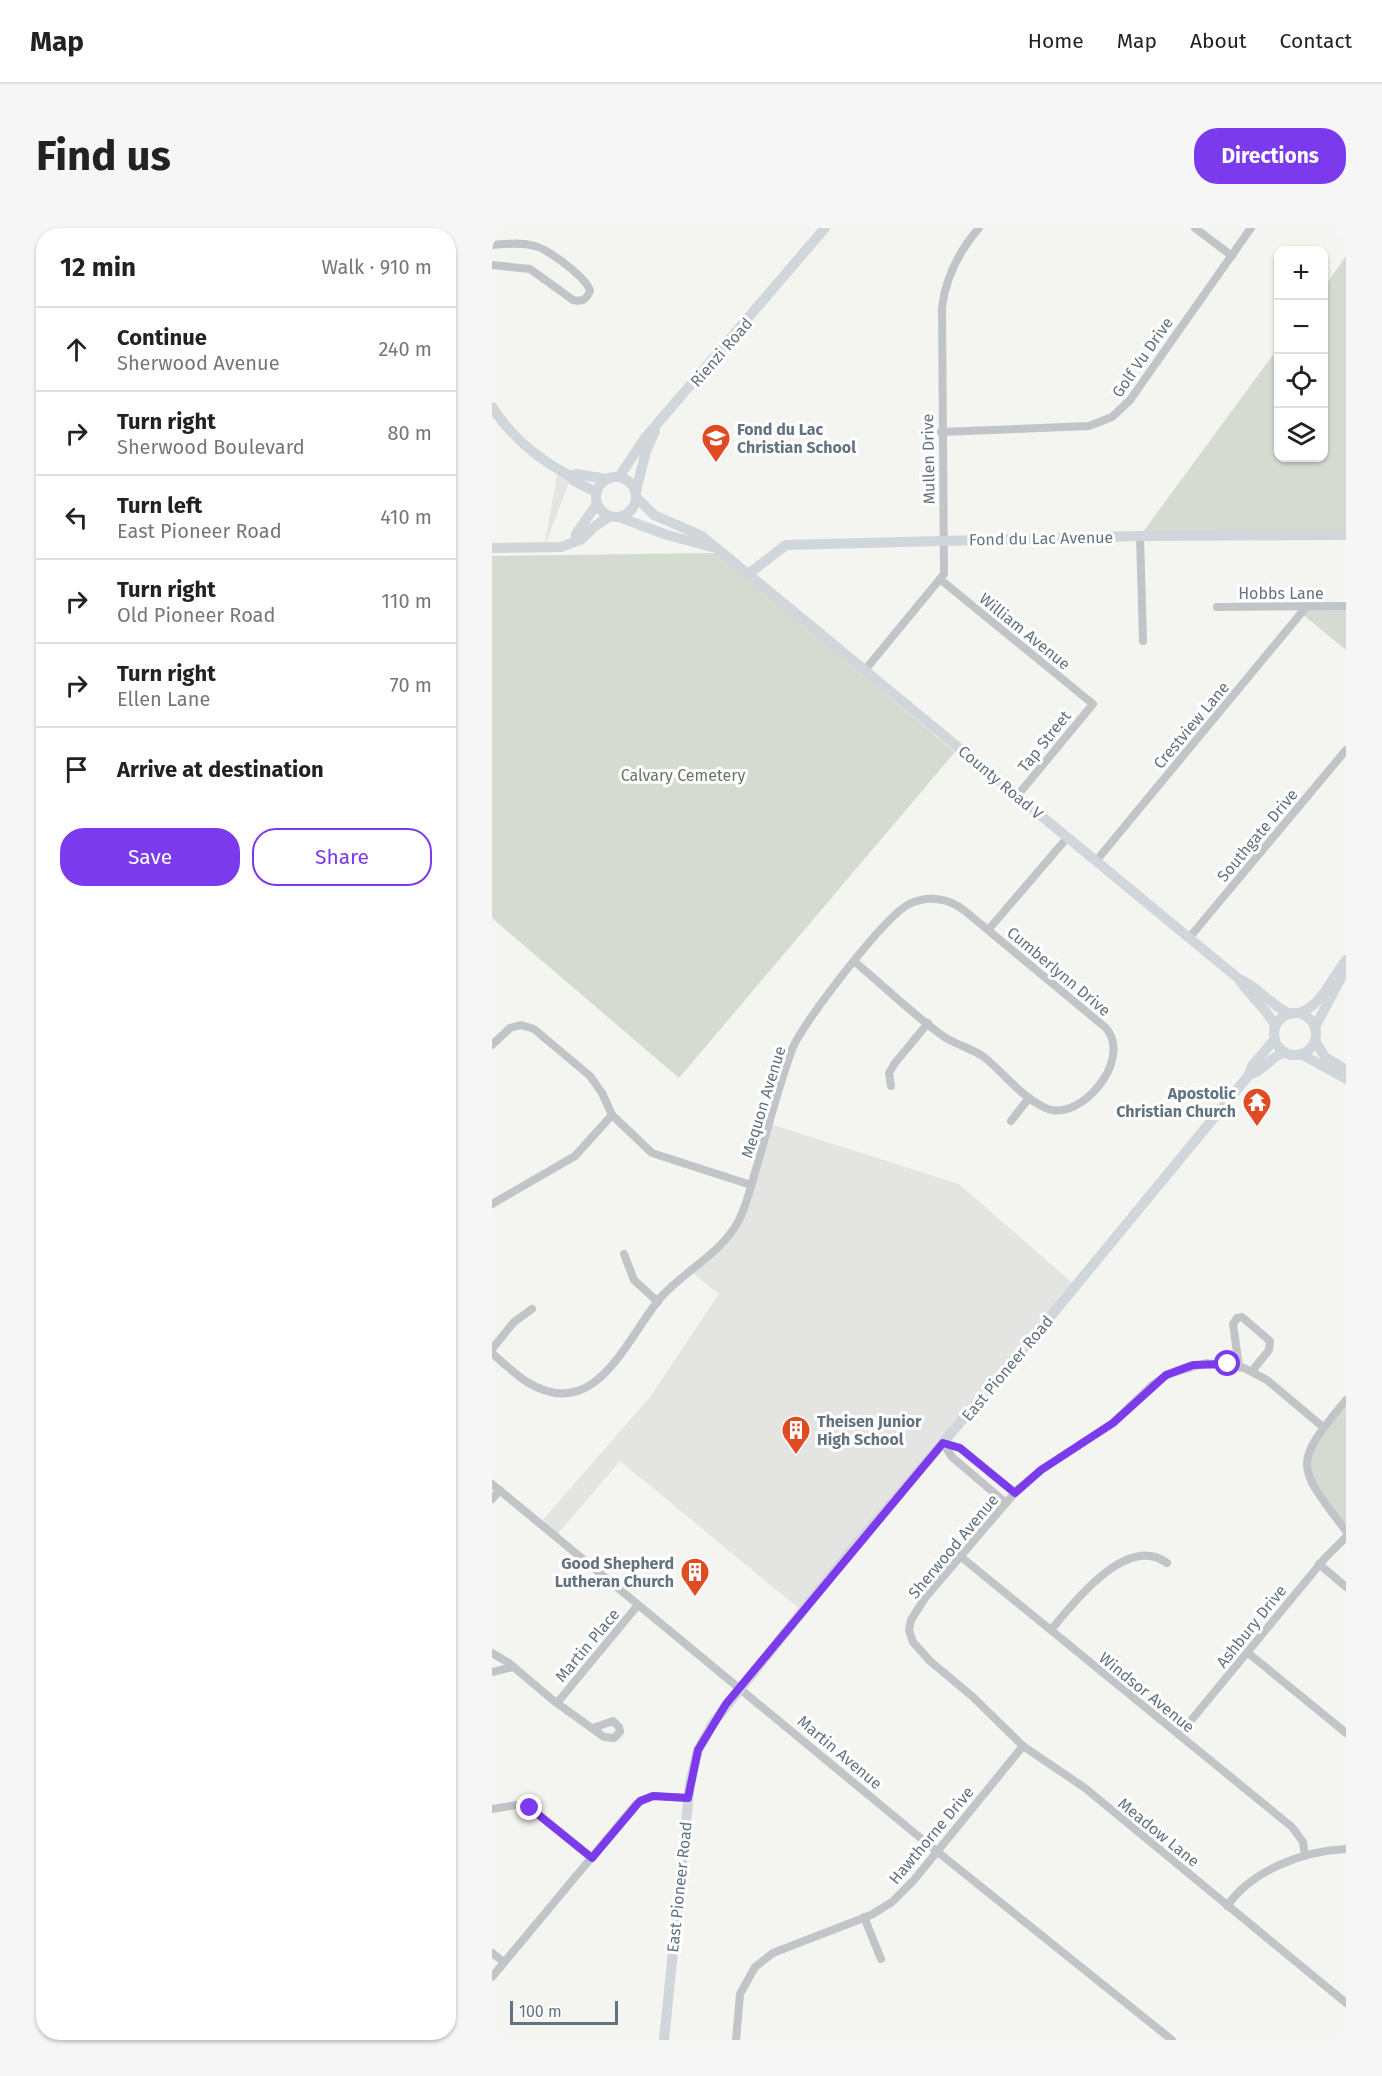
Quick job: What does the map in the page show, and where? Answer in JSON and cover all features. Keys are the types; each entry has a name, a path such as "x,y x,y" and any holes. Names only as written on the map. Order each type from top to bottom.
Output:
{"main road":[{"name":"Rienzi Road","path":"619,477 645,438 825,228"},
{"path":"492,407 510,431 533,454 570,476 597,498 603,513 667,535 712,547"},
{"path":"492,548 561,547 576,539 582,539 595,525 633,508 646,451 657,425"},
{"path":"570,476 576,474 607,478 619,477 629,481 636,494 654,515 702,536 712,547"},
{"path":"576,539 576,534 607,478"},
{"name":"Fond du Lac Avenue","path":"747,575 786,545 1140,536 1346,535"},
{"name":"County Road V","path":"712,547 865,670 1239,979 1251,984 1278,1007 1294,1013"},
{"path":"1275,1026 1294,1013 1307,1010 1315,1004 1346,960"},
{"path":"1346,968 1315,1027 1314,1041 1323,1055 1346,1070"},
{"path":"1239,979 1246,991 1271,1016 1275,1026 1275,1039 1286,1052 1301,1054 1346,1079"},
{"path":"1294,1013 1308,1017 1315,1027"},
{"path":"1249,1075 1252,1066 1275,1039"},
{"path":"1301,1054 1314,1041"},
{"name":"East Pioneer Road","path":"664,2040 688,1798 698,1750 713,1723 740,1686 1249,1075 1259,1072 1273,1058 1286,1052"}],"street":[{"name":"Mullen Drive","path":"940,580 945,562 940,325 943,295 948,277 959,255 979,228"},
{"path":"1195,228 1232,256"},
{"name":"Golf Vu Drive","path":"941,432 1084,427 1112,417 1130,400 1251,228"},
{"path":"492,245 521,244 540,248 586,282 590,291 587,298 581,302 573,300 530,268 492,265"},
{"path":"1140,536 1143,641"},
{"path":"865,670 940,580"},
{"name":"William Avenue","path":"940,580 1093,704"},
{"name":"Crestview Lane","path":"1096,861 1307,606"},
{"name":"Hobbs Lane","path":"1217,607 1346,606"},
{"name":"Tap Street","path":"1017,796 1093,704"},
{"name":"Southgate Drive","path":"1189,938 1346,750"},
{"path":"989,929 1067,838"},
{"name":"Mequon Avenue","path":"492,1353 522,1378 538,1387 560,1392 582,1389 610,1370 658,1302 729,1237 741,1215 793,1048 810,1016 897,912 921,900 937,899 953,903 989,929"},
{"name":"Cumberlynn Drive","path":"855,962 945,1037 985,1058 1029,1098 1056,1111 1070,1110 1079,1105 1112,1066 1115,1055 1114,1042 1103,1025 989,929"},
{"path":"891,1086 889,1073 894,1063 928,1023"},
{"path":"492,1045 510,1028 521,1025 534,1029 590,1076 602,1093 612,1115 656,1156 751,1185"},
{"path":"1011,1121 1029,1098"},
{"path":"492,1204 575,1156 612,1115"},
{"path":"624,1254 634,1280 658,1302"},
{"path":"492,1349 514,1322 532,1309"},
{"path":"1239,1366 1233,1324 1237,1318 1242,1317 1270,1341 1269,1350 1252,1371"},
{"name":"Sherwood Avenue","path":"955,1682 919,1650 910,1636 909,1626 925,1598 1015,1493 1041,1470 1113,1423 1152,1385 1168,1374 1206,1363 1239,1366 1267,1380 1323,1427"},
{"path":"1346,1400 1309,1448 1307,1468 1313,1487 1346,1531"},
{"path":"943,1443 960,1448 1015,1493"},
{"path":"943,1443 952,1457 1006,1503"},
{"name":"Martin Avenue","path":"492,1484 740,1686 936,1850 1172,2040"},
{"path":"492,1499 500,1490"},
{"name":"Ashbury Drive","path":"1179,1735 1319,1564 1346,1537"},
{"name":"Windsor Avenue","path":"960,1556 1295,1830 1304,1844 1305,1857"},
{"path":"1051,1630 1092,1585 1118,1564 1148,1556 1161,1558 1167,1563"},
{"path":"1319,1564 1346,1587"},
{"name":"Martin Place","path":"557,1703 639,1605"},
{"path":"1247,1652 1346,1733"},
{"name":"Martin Place","path":"492,1653 593,1728"},
{"path":"492,1672 513,1667"},
{"name":"Meadow Lane","path":"955,1682 1023,1746 1084,1788 1346,2003"},
{"name":"Hawthorne Drive","path":"736,2040 740,1994 747,1977 758,1964 773,1953 882,1909 905,1890 1023,1746"},
{"path":"492,1977 640,1801 653,1796 688,1798"},
{"path":"492,1809 516,1805 532,1809 592,1858"},
{"path":"1227,1906 1243,1887 1256,1877 1305,1857 1346,1849"},
{"path":"864,1917 881,1959"},
{"path":"492,1953 504,1962"}],"shaded area":[{"path":"558,470 571,477 544,548 545,542"},
{"path":"770,1124 959,1184 1076,1286 802,1611 620,1461 556,1536 540,1523 651,1396 719,1294 690,1271 725,1241 739,1221"}],"green space":[{"path":"1346,256 1346,535 1140,536 1274,353 1274,462 1328,462 1328,281"},
{"name":"Calvary Cemetery","path":"716,553 955,752 679,1078 492,918 492,556"},
{"path":"1307,606 1346,606 1346,650 1301,613"},
{"path":"1346,1401 1346,1531 1308,1474 1309,1448"}],"place":[{"name":"Fond du Lac Christian School","path":"716,464"},
{"name":"Apostolic Christian Church","path":"1257,1128"},
{"name":"Theisen Junior High School","path":"796,1456"},
{"name":"Good Shepherd Lutheran Church","path":"695,1598"}],"route":[{"path":"530,1808 592,1858 640,1801 653,1796 688,1798 693,1765 698,1750 726,1704 849,1553 943,1443 960,1448 1015,1493 1041,1470 1113,1423 1152,1385 1166,1375 1193,1365 1228,1364"}]}
